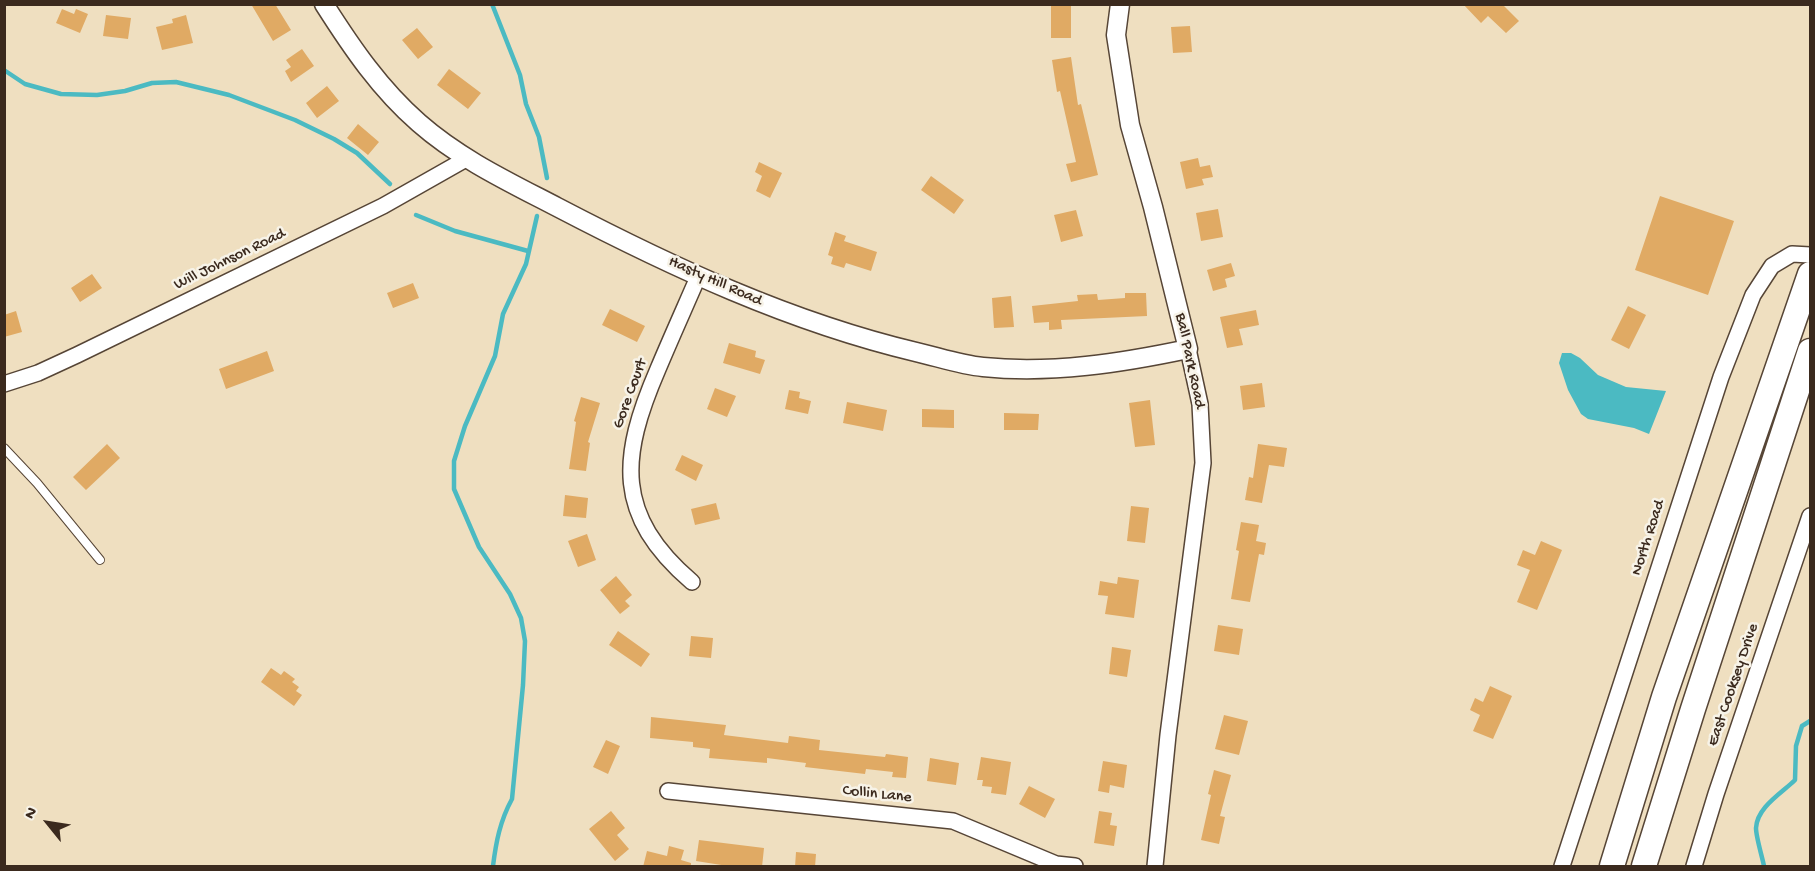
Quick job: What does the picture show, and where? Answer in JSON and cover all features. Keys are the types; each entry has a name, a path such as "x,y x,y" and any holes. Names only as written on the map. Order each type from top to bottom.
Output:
{"highway":[{"path":"1612,867 1664,697 1810,274"},
{"path":"1644,867 1810,351"}],"street":[{"name":"Hasty Hill Road","path":"324,4 381,86 420,124 466,159 698,277 779,310 868,341 982,367 1056,368 1126,362 1188,349"},
{"name":"Ball Park Road","path":"1120,4 1116,35 1130,125 1153,207 1200,404 1203,463 1168,735 1155,867"},
{"name":"Will Johnson Road","path":"4,384 38,373 77,355 383,206 466,159"},
{"name":"North Road","path":"1562,867 1721,377 1752,295 1772,266 1792,254 1810,255"},
{"name":"Gore Court","path":"693,582 670,562 652,540 636,509 630,481 630,454 636,427 648,393 698,277"},
{"name":"East Cooksey Drive","path":"1694,867 1716,794 1810,516"},
{"name":"Collin Lane","path":"668,791 953,821 1056,864 1075,867"}],"lane":[{"path":"4,448 37,483 100,560"}],"water":[{"path":"1562,353 1571,353 1580,358 1598,375 1626,387 1666,391 1649,434 1634,428 1588,419 1581,414 1568,390 1559,363"}],"building":[{"path":"251,4 275,4 291,30 273,41"},
{"path":"1051,4 1071,4 1071,38 1051,38"},
{"path":"1463,4 1502,4 1519,21 1506,33 1488,16 1481,23"},
{"path":"62,9 74,14 76,9 88,14 80,33 56,23"},
{"path":"106,15 131,18 128,39 103,36"},
{"path":"186,15 193,43 162,50 156,27 173,23 172,19"},
{"path":"1190,26 1192,52 1173,53 1171,27"},
{"path":"417,28 433,47 418,59 402,40"},
{"path":"302,49 314,66 291,82 285,71 291,67 286,60"},
{"path":"1071,57 1078,105 1081,104 1098,175 1071,182 1066,164 1076,162 1060,91 1057,92 1052,60"},
{"path":"449,69 481,93 468,109 437,85"},
{"path":"327,86 339,101 317,118 306,103"},
{"path":"358,124 379,142 368,155 347,138"},
{"path":"1198,158 1200,167 1210,165 1213,177 1202,179 1204,185 1186,189 1180,162"},
{"path":"759,162 782,173 770,198 756,191 762,176 755,172"},
{"path":"931,176 964,200 954,214 921,190"},
{"path":"1660,196 1734,221 1708,295 1635,270"},
{"path":"1218,209 1223,237 1201,241 1196,213"},
{"path":"1076,210 1083,236 1061,242 1054,215"},
{"path":"835,232 846,236 844,241 877,252 871,271 846,263 844,268 831,264 833,257 828,255"},
{"path":"1231,263 1235,276 1225,279 1227,287 1213,291 1207,270"},
{"path":"92,274 102,288 80,302 71,288"},
{"path":"413,283 419,298 393,308 387,293"},
{"path":"1125,293 1146,293 1147,316 1061,320 1062,329 1049,330 1049,322 1034,323 1032,306 1078,301 1077,295 1097,294 1098,300 1125,298"},
{"path":"1011,296 1014,327 994,328 992,298"},
{"path":"1628,306 1646,315 1629,349 1611,340"},
{"path":"610,309 645,326 637,342 602,325"},
{"path":"1256,310 1259,325 1239,329 1243,345 1227,348 1220,317"},
{"path":"16,311 22,332 4,337 4,315"},
{"path":"729,343 756,351 755,357 765,360 760,374 723,363"},
{"path":"267,351 274,371 226,389 219,369"},
{"path":"1262,383 1265,407 1243,410 1240,386"},
{"path":"715,388 736,396 727,417 707,409"},
{"path":"789,390 800,392 799,398 811,401 808,414 785,409"},
{"path":"581,397 600,403 588,442 590,443 586,471 569,469 576,422 574,421"},
{"path":"1150,400 1155,445 1135,447 1129,403"},
{"path":"847,402 887,410 883,431 843,423"},
{"path":"922,409 954,410 954,428 922,427"},
{"path":"1004,413 1039,414 1038,430 1004,430"},
{"path":"107,444 120,458 86,490 73,477"},
{"path":"1258,444 1287,448 1284,467 1269,465 1262,503 1245,500 1249,477 1253,478"},
{"path":"682,455 703,465 696,481 675,470"},
{"path":"565,495 588,498 586,518 563,516"},
{"path":"716,503 720,519 695,525 691,509"},
{"path":"1131,506 1149,508 1145,543 1127,541"},
{"path":"1241,522 1259,525 1256,541 1266,543 1264,555 1259,554 1250,602 1231,599"},
{"path":"587,534 596,560 578,567 568,541"},
{"path":"1541,541 1562,550 1537,610 1517,602 1530,570 1517,565 1523,550 1535,555"},
{"path":"616,576 632,595 625,601 630,606 620,614 600,590"},
{"path":"1118,577 1139,580 1134,618 1105,614 1108,596 1098,595 1100,581 1117,584"},
{"path":"1218,625 1243,629 1239,655 1214,651"},
{"path":"618,631 650,654 641,667 609,645"},
{"path":"691,636 713,638 711,658 689,656"},
{"path":"1112,647 1131,650 1127,677 1109,674"},
{"path":"271,668 281,675 284,671 295,679 292,682 299,687 296,691 302,695 294,706 261,682"},
{"path":"1490,686 1512,696 1493,739 1473,731 1480,715 1470,710 1475,698 1483,702"},
{"path":"1224,715 1248,721 1239,755 1215,749"},
{"path":"651,717 726,725 724,735 788,743 789,736 820,740 819,750 885,757 886,754 908,757 906,778 892,777 893,772 866,769 865,774 805,767 806,763 767,758 767,763 709,758 710,749 693,747 693,742 650,738"},
{"path":"606,740 620,746 608,774 593,767"},
{"path":"981,757 1011,762 1006,795 991,793 992,787 982,786 983,780 977,780"},
{"path":"930,758 959,763 956,785 927,781"},
{"path":"1103,761 1127,765 1124,788 1110,785 1109,793 1098,791"},
{"path":"1214,770 1231,775 1220,816 1225,817 1219,844 1201,840"},
{"path":"1029,786 1055,799 1045,818 1019,804"},
{"path":"611,811 625,828 617,835 629,849 615,861 589,829"},
{"path":"1099,811 1112,813 1110,825 1117,826 1114,846 1094,843"},
{"path":"699,840 764,848 762,867 734,867 696,861"},
{"path":"669,846 684,850 681,860 691,863 691,867 643,867 647,851 667,856"},
{"path":"796,852 816,854 815,867 795,867"}],"waterway":[{"path":"492,4 520,75 526,104 539,137 547,178"},
{"path":"4,70 25,84 61,94 97,95 125,91 152,83 176,82 229,95 295,120 334,139 357,153 390,184"},
{"path":"416,215 455,231 528,251"},
{"path":"493,866 499,832 512,799 525,641 521,618 510,594 479,547 454,489 454,461 465,426 495,356 503,314 526,264 537,216"},
{"path":"1764,866 1756,832 1757,820 1765,807 1795,780 1796,746 1802,726 1810,721"}]}
